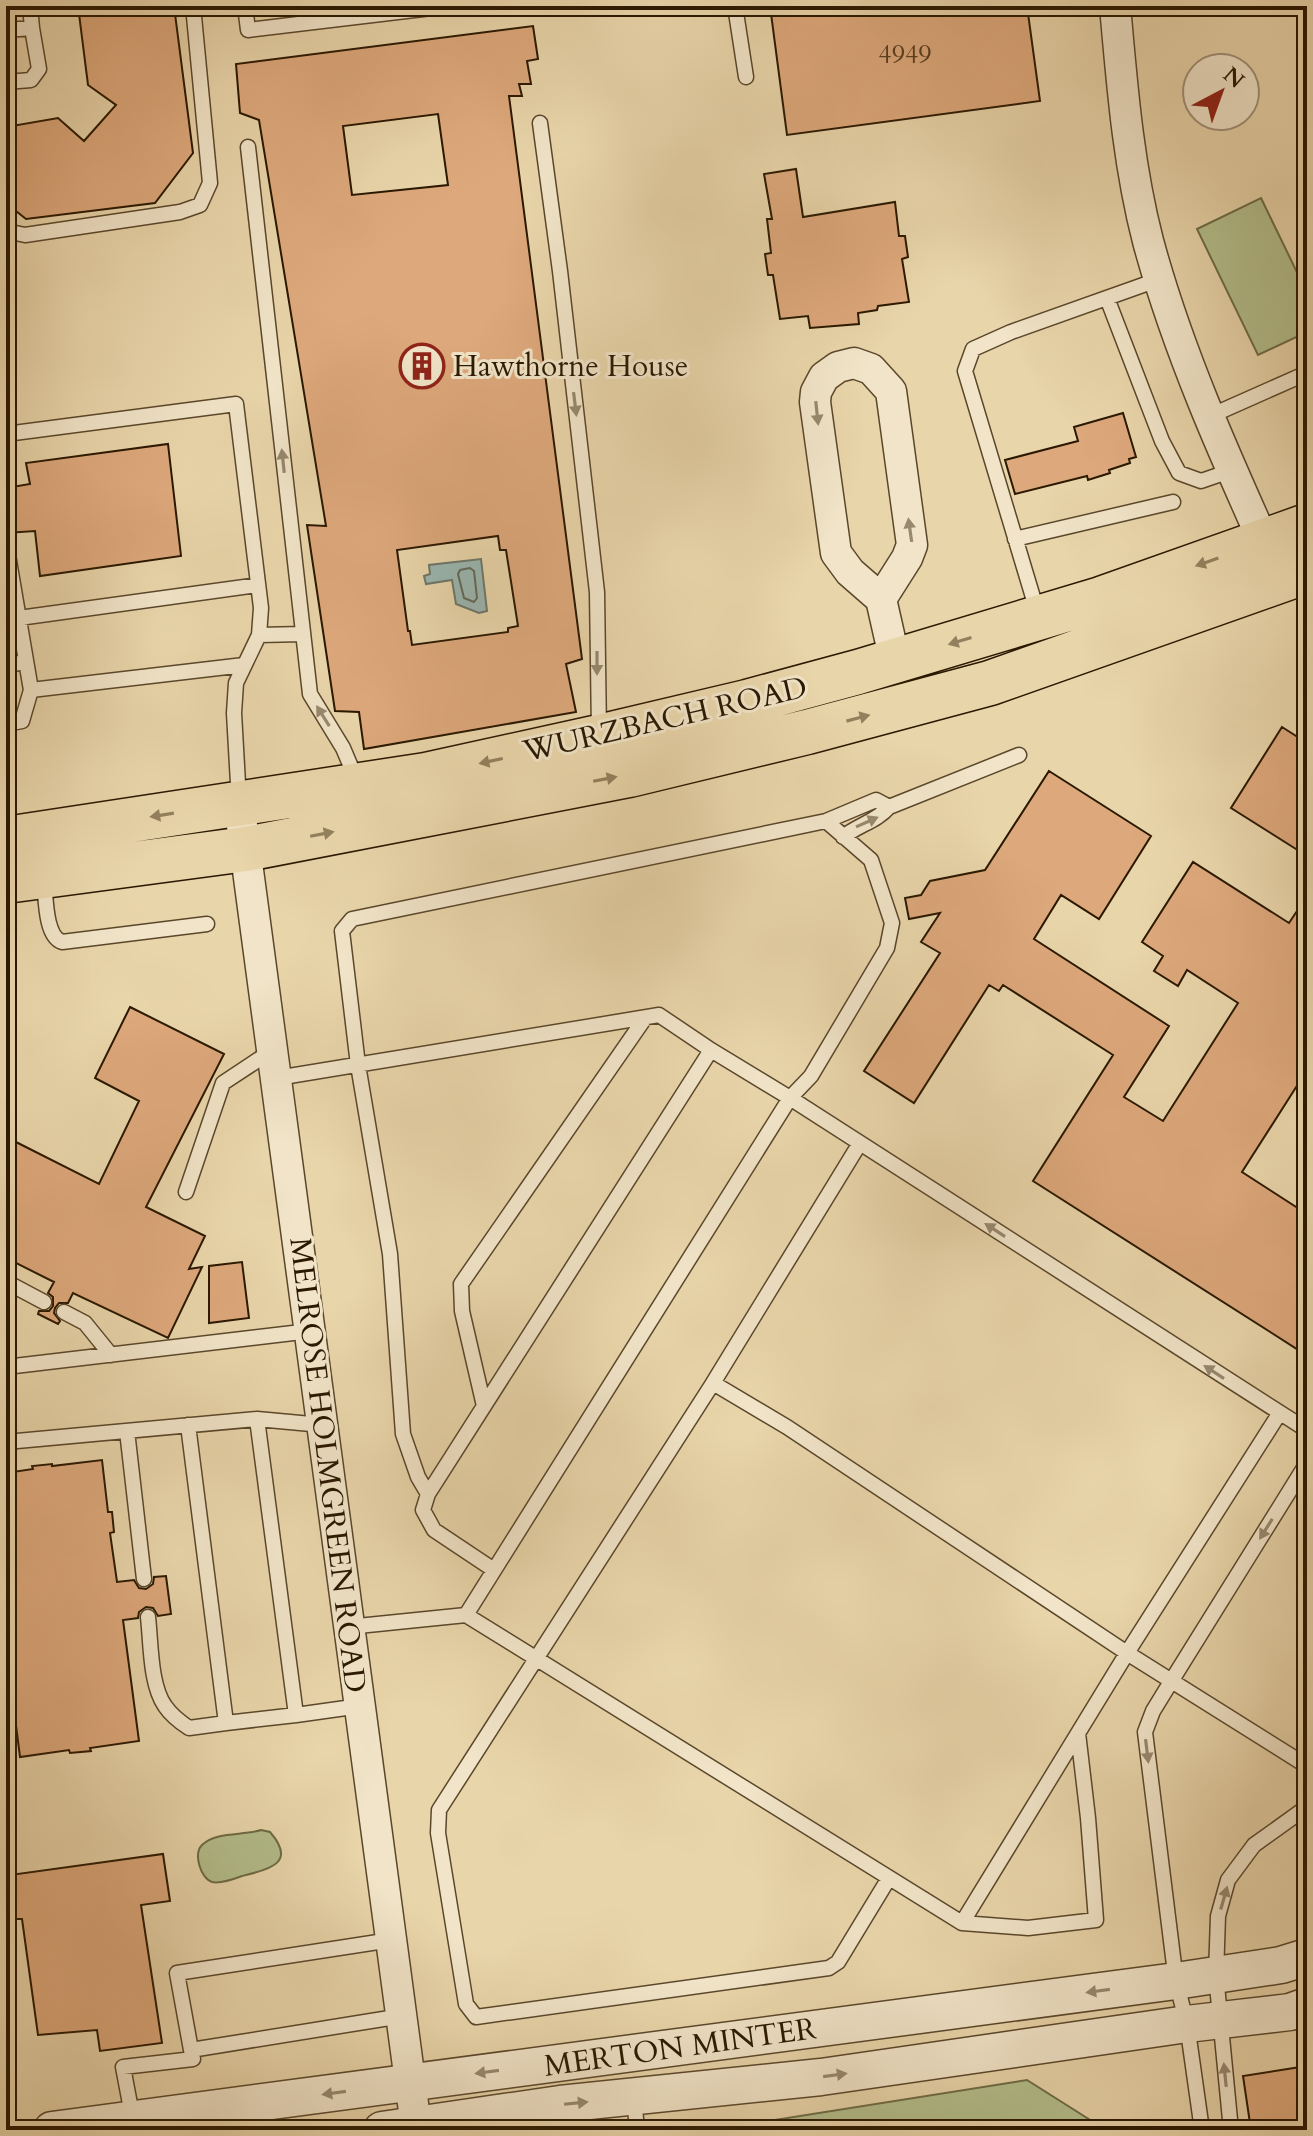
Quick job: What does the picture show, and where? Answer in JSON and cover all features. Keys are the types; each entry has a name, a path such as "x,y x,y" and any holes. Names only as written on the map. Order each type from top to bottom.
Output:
{"main road":[{"name":"WURZBACH ROAD","path":"14,849 239,803 426,775 747,702 1101,599 1307,526"},
{"name":"WURZBACH ROAD","path":"14,849 246,849 629,775 990,683 1294,576"}],"street":[{"path":"1115,6 1128,140 1148,239 1179,343 1263,542 1294,576"},
{"path":"881,599 912,545 891,391 871,369 854,363 838,367 824,377 816,392 815,402 836,553 850,572 881,599 895,661"},
{"name":"MELROSE HOLMGREEN ROAD","path":"239,803 411,2083 399,2128"},
{"name":"MERTON MINTER","path":"52,2130 1176,1981 1281,1965 1307,1957"},
{"name":"MERTON MINTER","path":"399,2128 560,2104 636,2113 821,2077 1290,2012 1307,2006"}],"lane":[{"path":"6,82 31,80 39,69 30,6"},
{"path":"6,231 25,235 180,212 200,205 210,183 193,6"},
{"path":"245,6 248,30 383,10 448,6"},
{"path":"735,6 746,77"},
{"path":"6,30 32,28"},
{"path":"540,123 597,592 599,737"},
{"path":"248,147 310,694 343,748 359,785"},
{"path":"1039,618 965,371 973,349 1011,332 1160,279"},
{"path":"1107,298 1162,441 1179,473 1201,481 1233,470"},
{"path":"1210,416 1307,373"},
{"path":"6,434 236,404 261,608 259,635 236,683 234,713 239,803"},
{"path":"1015,539 1173,502"},
{"path":"6,543 31,690 22,721 6,724"},
{"path":"19,618 258,585"},
{"path":"259,635 303,634"},
{"path":"6,665 26,662"},
{"path":"31,690 244,665"},
{"path":"843,837 881,816 889,807 1019,755"},
{"path":"428,1494 418,1477 403,1434 390,1254 358,1065 342,931 352,919 826,821 876,800 889,807"},
{"path":"466,1615 790,1098 811,1076 887,948 892,923 871,860 826,821"},
{"path":"14,849 56,940 62,942 207,924"},
{"path":"186,1192 223,1083 275,1064 358,1065 659,1015 1307,1430"},
{"path":"484,1406 462,1311 461,1284 645,1018"},
{"path":"494,1570 434,1530 423,1510 428,1494 711,1050"},
{"path":"860,1143 713,1383 439,1810 438,1833 466,2004 476,2017 829,1968 838,1962 889,1878"},
{"path":"6,1285 12,1285 44,1302"},
{"path":"64,1312 85,1323 111,1355"},
{"path":"6,1367 310,1331"},
{"path":"713,1383 787,1427 1127,1653 1307,1766"},
{"path":"962,1923 1127,1653 1279,1414"},
{"path":"257,1419 296,1715"},
{"path":"6,1442 257,1419 322,1425"},
{"path":"188,1425 226,1723"},
{"path":"127,1431 144,1579"},
{"path":"1231,2130 1203,2022 1176,1981 1145,1732 1153,1711 1307,1463"},
{"path":"348,1627 466,1615 962,1923 1028,1928 1096,1920 1078,1733"},
{"path":"148,1617 155,1683 163,1705 189,1728 360,1706"},
{"path":"1202,2130 1203,2022 1216,1975 1218,1916 1228,1880 1254,1845 1307,1807"},
{"path":"133,2120 123,2067 193,2059 177,1973 391,1940"},
{"path":"191,2050 402,2016"}],"green space":[{"path":"1261,198 1307,293 1307,332 1258,355 1197,229"},
{"path":"261,1830 270,1832 278,1843 281,1851 277,1863 262,1871 223,1882 208,1880 198,1860 202,1845 215,1838"},
{"path":"1027,2080 1106,2130 712,2130"}],"water":[{"path":"481,559 487,611 479,613 456,604 452,580 426,584 424,576 430,574 429,565"}],"building":[{"path":"78,6 174,6 193,153 155,203 26,219 6,203 6,127 58,118 84,141 116,105 88,85"},
{"path":"770,6 1027,6 1040,101 787,135"},
{"name":"Hawthorne House","path":"533,26 538,59 527,61 531,84 519,84 522,96 509,96 582,659 566,664 576,712 364,749 359,712 335,711 307,525 326,526 259,120 240,113 236,64","holes":["438,114 448,185 352,195 343,126","498,536 500,550 506,550 518,626 508,628 508,632 412,645 397,550"]},
{"path":"796,169 803,217 895,202 899,236 905,236 908,257 902,259 909,302 878,306 877,310 858,313 859,324 810,328 808,316 780,319 773,275 768,275 765,254 771,253 767,219 772,219 764,174"},
{"path":"1123,413 1136,457 1129,459 1130,463 1088,480 1087,476 1015,494 1005,460 1078,441 1074,427"},
{"path":"168,444 181,556 40,576 35,531 6,533 6,488 30,484 26,463"},
{"path":"1282,727 1307,743 1307,856 1231,808"},
{"path":"1049,771 1151,836 1099,919 1061,895 1034,939 1169,1026 1124,1097 1163,1121 1238,1003 1187,970 1178,986 1154,971 1163,956 1142,942 1193,862 1289,923 1307,896 1307,1070 1242,1172 1307,1214 1307,1340 1300,1351 1033,1181 1113,1055 1003,985 999,991 989,985 914,1103 864,1071 940,953 921,942 940,913 909,919 905,898 921,895 930,881 985,870"},
{"path":"130,1007 224,1054 146,1207 205,1236 189,1269 202,1267 168,1338 73,1293 68,1303 59,1303 55,1308 54,1313 60,1321 58,1324 38,1314 39,1311 49,1311 53,1306 53,1297 48,1293 54,1282 6,1258 6,1137 99,1184 139,1101 95,1078"},
{"path":"242,1262 249,1318 209,1323 209,1266"},
{"path":"102,1460 108,1512 112,1512 114,1532 110,1533 117,1582 134,1580 139,1588 146,1589 153,1584 154,1577 166,1576 171,1614 158,1616 153,1608 146,1607 139,1612 138,1618 123,1620 139,1741 90,1748 91,1751 70,1753 69,1750 20,1757 6,1647 6,1473 33,1469 32,1466"},
{"path":"163,1854 170,1901 141,1905 162,2043 100,2051 97,2030 38,2035 22,1919 13,1919 10,1875"},
{"path":"1307,2066 1307,2130 1251,2130 1243,2076"}],"place":[{"name":"Hawthorne House","path":"422,366"}]}
